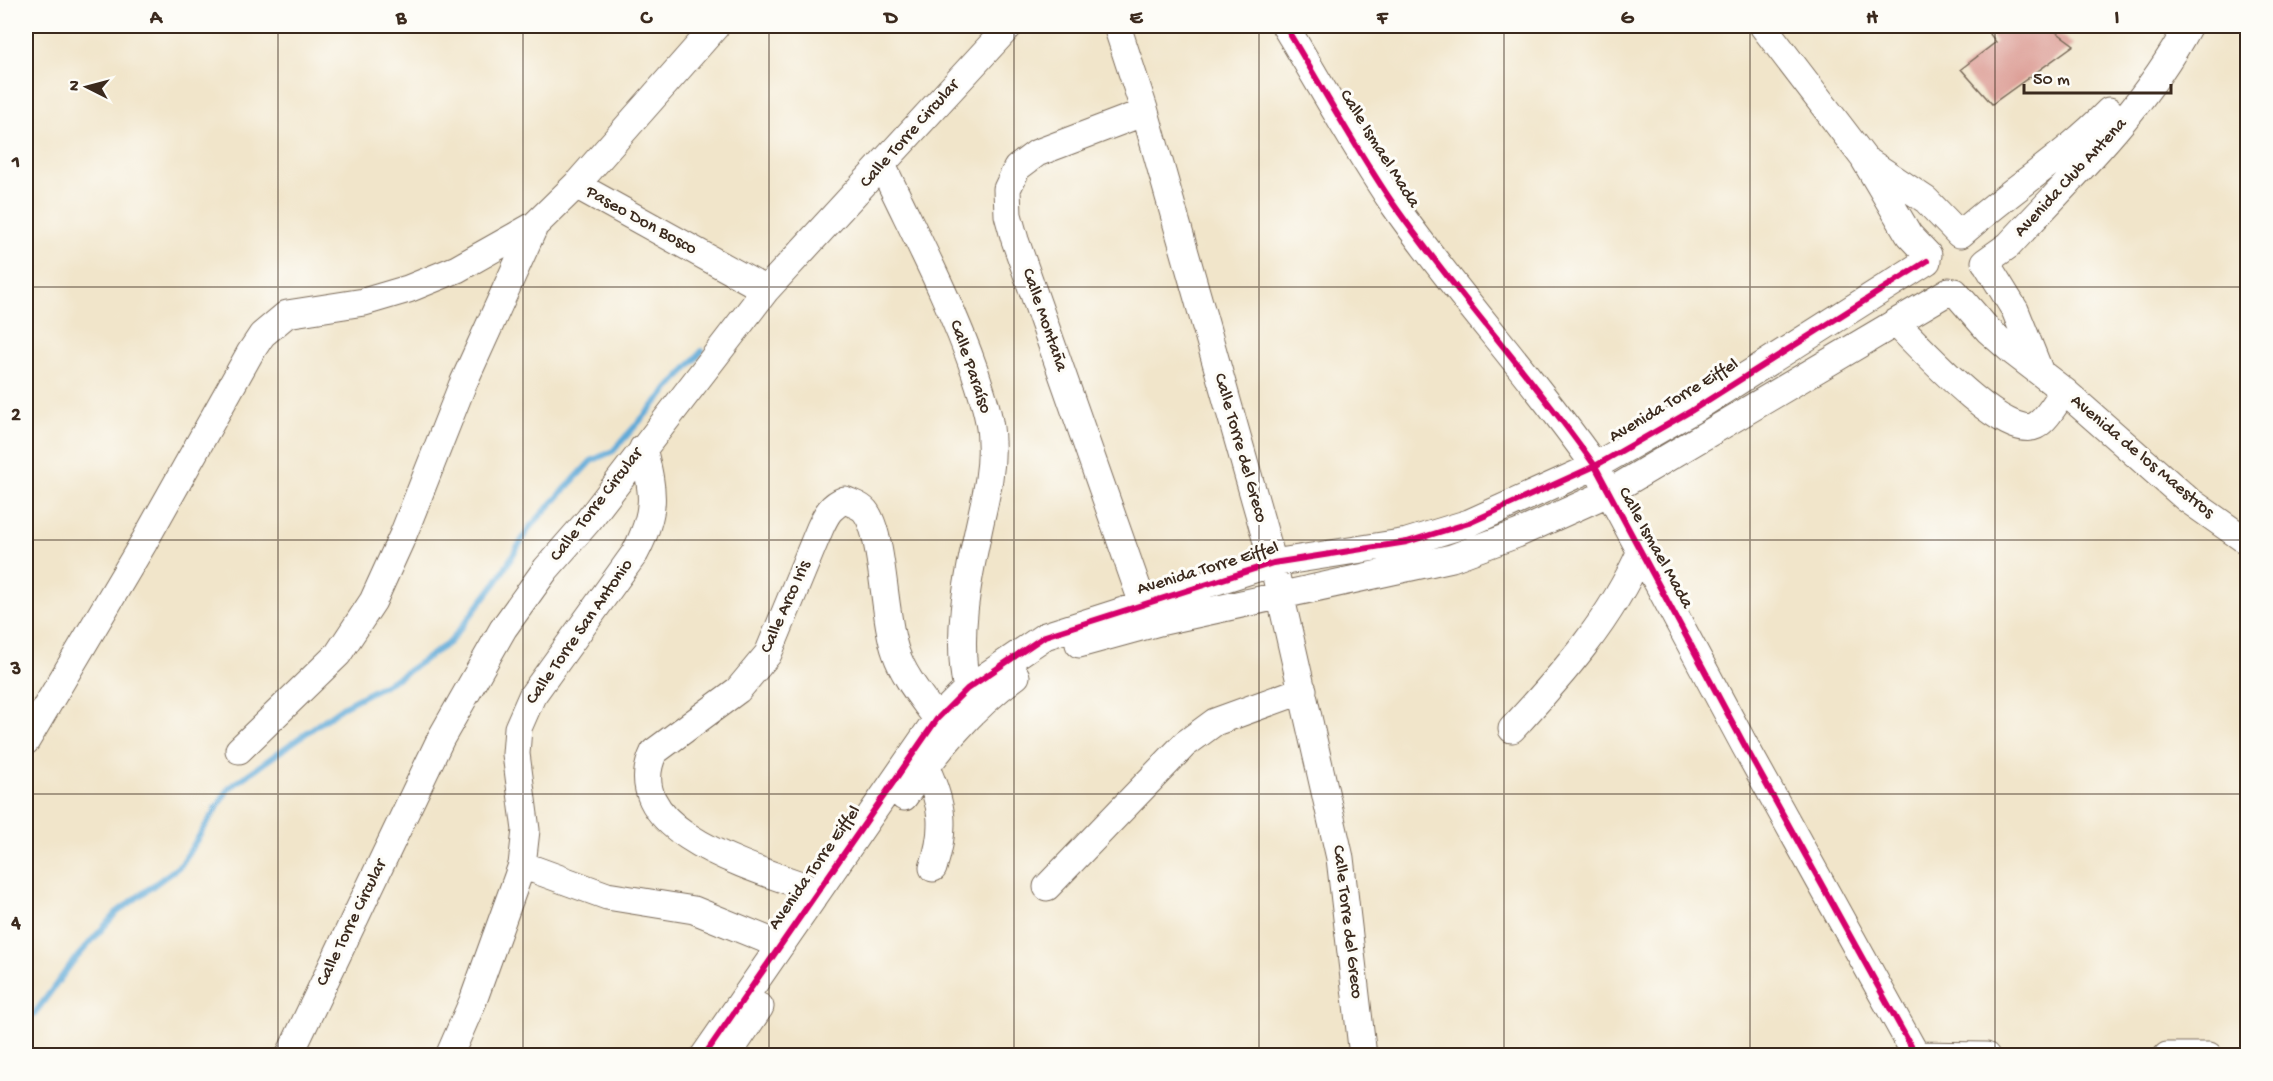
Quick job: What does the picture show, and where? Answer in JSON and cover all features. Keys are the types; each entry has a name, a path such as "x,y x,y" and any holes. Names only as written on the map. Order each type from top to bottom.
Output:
{"street":[{"name":"Paseo Don Bosco","path":"716,26 576,185 766,290"},
{"name":"Calle Torre Circular","path":"289,1056 441,738 503,629 546,569 588,521 766,290 1009,26"},
{"name":"Calle Torre del Greco","path":"1117,26 1145,112 1273,563 1340,858 1363,1056"},
{"name":"Calle Ismael Mada","path":"1285,26 1393,204 1452,283 1566,424 1595,466 1745,746 1916,1055 1986,1056"},
{"path":"1763,26 1863,158 1909,235 1928,258 1932,280 1952,292 1973,288 1984,273 1986,262"},
{"name":"Avenida Club Antena","path":"1960,234 1987,210 2083,137 2117,103 2172,26"},
{"name":"Avenida Club Antena","path":"1986,262 2010,245 2131,114 2169,60 2188,26"},
{"name":"Calle Montaña","path":"1143,604 1015,240 1008,215 1007,189 1017,168 1037,153 1145,112"},
{"path":"1863,158 1926,200 1960,234 1978,243 1986,262 2015,310 2038,370"},
{"name":"Calle Paraíso","path":"882,165 960,329 987,410 992,443 986,493 964,611 962,665 967,689"},
{"path":"26,741 144,542 250,353 272,325 287,314 364,302 408,289 457,269 536,225 576,185"},
{"path":"239,750 338,654 373,601 403,535 462,386 536,225"},
{"path":"1928,258 1940,239 1960,234"},
{"name":"Avenida Torre Eiffel","path":"729,1048 780,945 937,719 967,689 1045,636 1273,563 1407,542 1468,523 1595,466 1691,411 1928,258"},
{"name":"Avenida Torre Eiffel","path":"704,1056 729,1048 847,877 960,724 994,692 1046,655 1159,622 1452,558 1517,534 1608,493 1952,292"},
{"name":"Avenida de los Maestros","path":"1952,292 1988,330 2064,391 2187,499 2247,542"},
{"path":"1896,323 1947,374 2010,425 2024,428 2034,427 2044,419 2064,391"},
{"name":"Calle Torre San Antonio","path":"449,1056 472,1001 522,865 526,830 516,754 518,728 532,696 635,553 648,528 652,504 650,476 643,448"},
{"name":"Calle Arco Iris","path":"818,891 709,849 671,825 654,806 646,787 647,767 654,752 738,690 768,654 820,528 828,512 837,503 845,500 863,508 872,520 882,574 886,619 896,655 914,687 937,719"},
{"path":"1512,729 1581,651 1629,577 1641,551"},
{"path":"1047,887 1185,744 1215,722 1303,690"},
{"path":"926,768 936,790 942,827 933,868"},
{"path":"522,865 607,896 694,910 780,945"},
{"path":"2167,1056 2209,1056"}],"building":[{"path":"1984,26 2048,26 2074,45 1992,104 1961,69 1996,42"}],"waterway":[{"path":"26,1019 35,1013 71,964 116,913 181,865 229,788 344,706 399,677 450,642 497,581 530,527 591,461 613,451 702,351"}],"cycle path":[{"path":"1285,26 1394,205 1595,466 1745,746 1916,1055 1986,1056"},
{"path":"704,1056 937,719 967,689 1045,636 1273,563 1407,542 1469,523 1595,466 1691,411 1927,261"}]}
